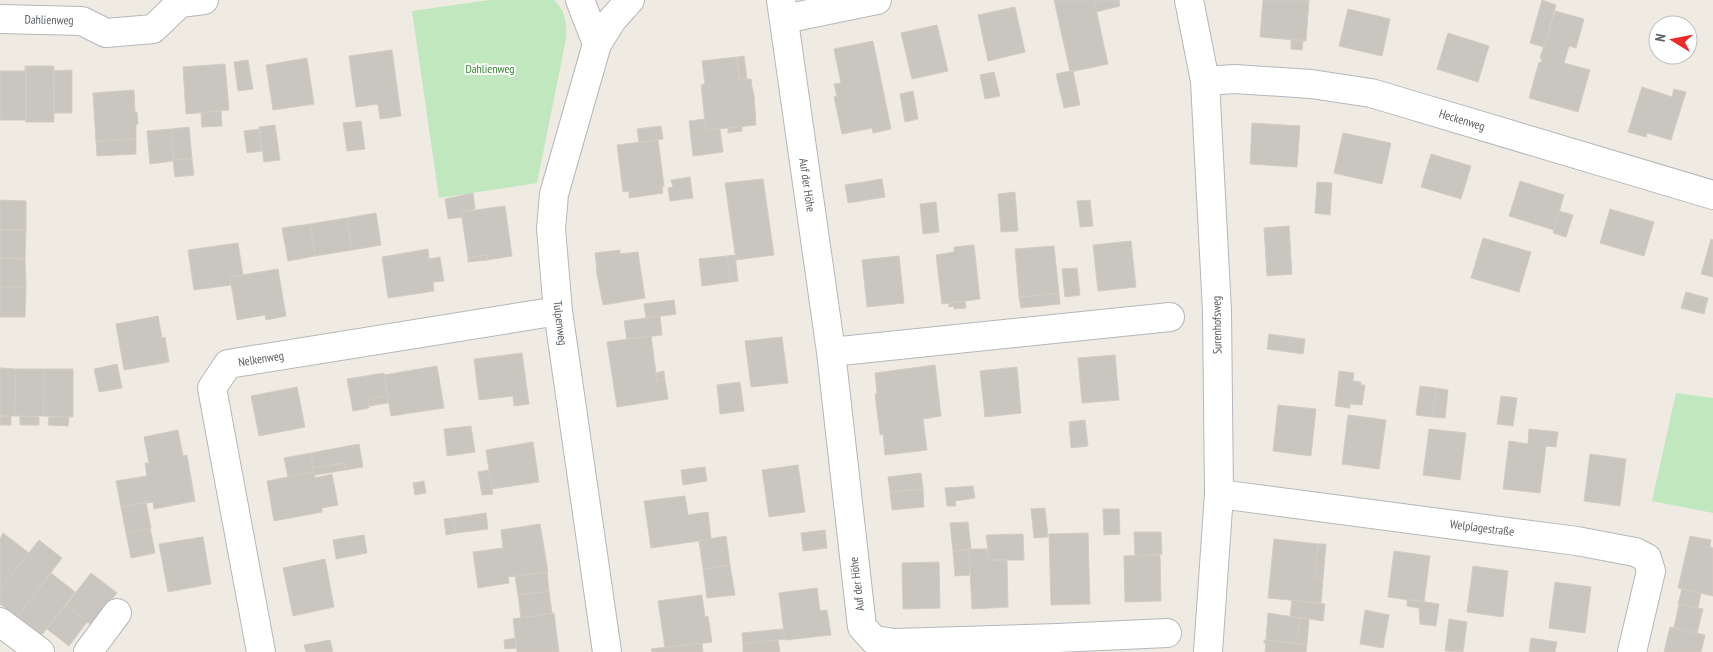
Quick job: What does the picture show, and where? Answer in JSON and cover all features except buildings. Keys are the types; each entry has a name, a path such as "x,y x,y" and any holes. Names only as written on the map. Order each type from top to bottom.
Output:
{"street":[{"name":"Dahlienweg","path":"0,19 82,21 106,33 153,29 180,3 204,0"},
{"path":"580,0 597,44"},
{"path":"597,44 612,20 630,0"},
{"name":"Auf der Höhe","path":"877,0 783,10 831,352 862,627 874,640 905,643 1167,633"},
{"name":"Surenhofsweg","path":"1189,0 1205,81 1217,311 1219,494 1208,652"},
{"name":"Tulpenweg","path":"597,44 554,194 552,229 558,311 607,652"},
{"name":"Heckenweg","path":"1205,81 1235,79 1311,84 1371,93 1713,195"},
{"name":"Nelkenweg","path":"261,652 212,388 228,364 558,311"},
{"path":"831,352 1170,317"},
{"name":"Welplagestraße","path":"1219,494 1577,541 1635,552 1647,558 1651,571 1632,652"},
{"path":"88,652 117,613"},
{"path":"0,622 40,652"}],"green space":[{"name":"Dahlienweg","path":"489,0 554,0 561,8 565,18 566,39 537,183 439,198 412,11"},
{"path":"1676,393 1713,398 1713,513 1652,501"}]}
